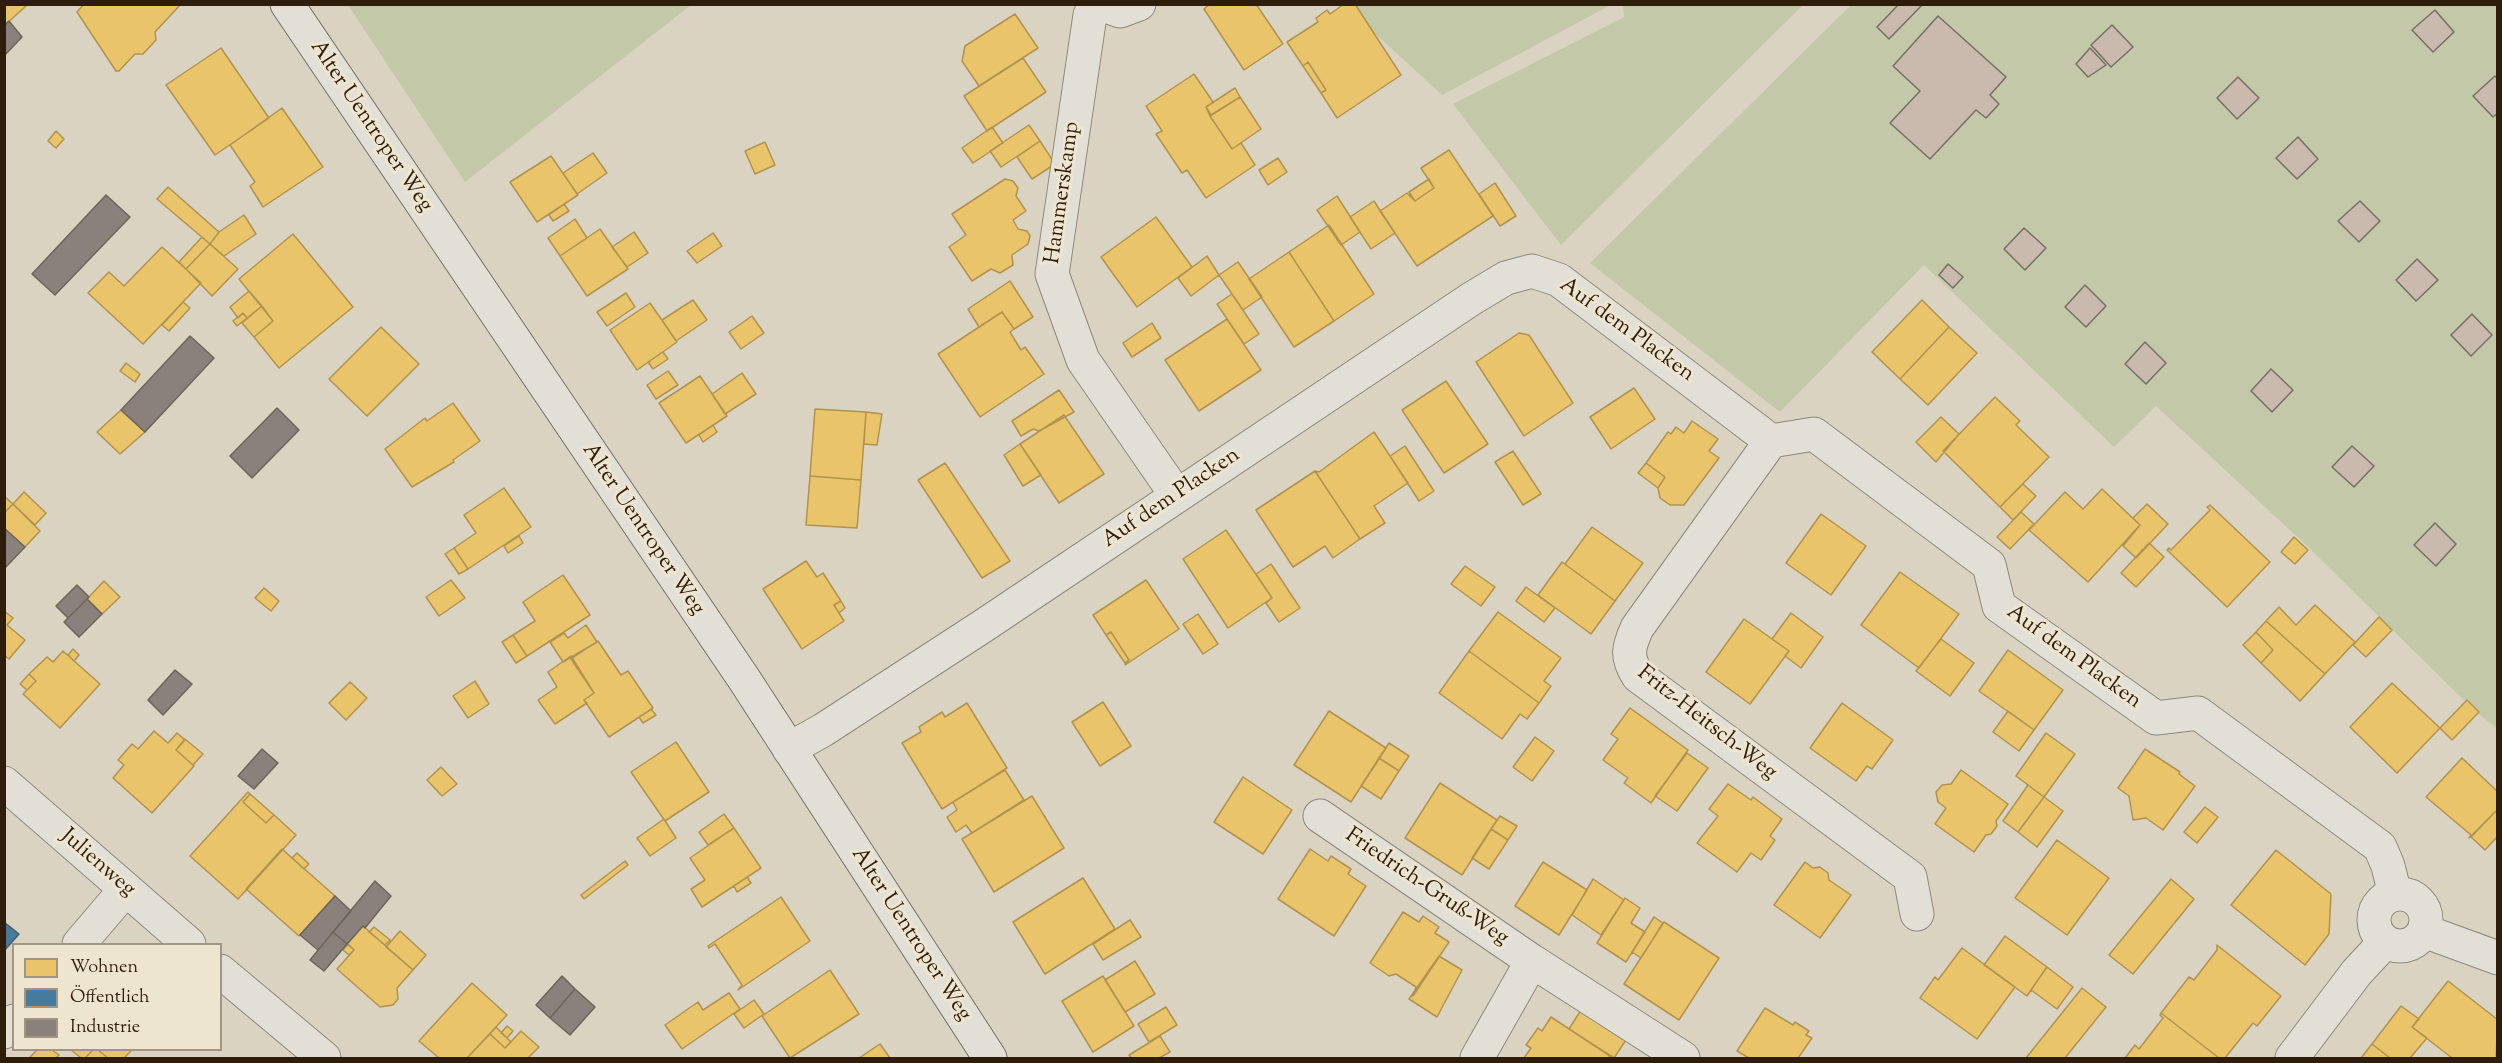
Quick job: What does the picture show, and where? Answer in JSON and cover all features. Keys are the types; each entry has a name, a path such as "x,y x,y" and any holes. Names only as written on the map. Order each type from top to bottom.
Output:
{"street":[{"name":"Alter Uentroper Weg","path":"287,4 789,749 990,1059"},
{"name":"Hammerskamp","path":"1139,4 1120,11 1100,5 1090,15 1052,274 1083,360 1177,496"},
{"name":"Auf dem Placken","path":"789,749 823,730 983,626 1472,298 1506,278 1532,271 1558,280 1771,441 1814,434 1989,565 1999,606 2156,718 2198,713 2380,847 2388,866 2395,894"},
{"name":"Fritz-Heitsch-Weg","path":"1771,441 1637,628 1630,644 1629,663 1638,676 1910,877 1917,914"},
{"name":"Julienweg","path":"4,783 187,943"},
{"name":"Friedrich-Gruß-Weg","path":"1320,816 1532,961 1683,1059"},
{"path":"81,943 125,890"},
{"path":"2395,894 2413,897 2421,904 2427,918 2424,931 2409,945 2401,947 2385,942 2375,927 2375,913 2384,900 2395,894"},
{"path":"2424,931 2498,958"},
{"path":"2292,1059 2358,972 2385,942"},
{"name":"Friedrich-Gruß-Weg","path":"1477,1059 1532,961"},
{"path":"222,973 324,1059"}],"green space":[{"path":"348,5 691,5 465,182"},
{"path":"1344,5 1611,5 1442,95"},
{"path":"1623,5 1803,5 1561,245 1453,104 1624,17"},
{"path":"1851,5 2497,5 2497,728 2477,713 2305,544 2156,406 2114,447 1924,265 1780,412 1590,263"}],"building: Wohnen":[{"path":"4,4 25,4 26,6 4,26"},
{"path":"84,4 181,4 155,32 156,40 143,54 135,54 119,71 116,71 77,12"},
{"path":"1210,4 1256,4 1283,44 1244,70 1204,9"},
{"path":"1344,4 1355,4 1401,75 1337,118 1321,93 1326,90 1308,62 1303,66 1287,42 1318,22 1316,18 1327,10 1330,14"},
{"path":"1015,14 1038,48 979,86 962,61 965,46"},
{"path":"221,48 269,118 215,155 166,85"},
{"path":"1023,58 1046,92 987,131 964,96"},
{"path":"1308,62 1326,90 1321,93 1303,66"},
{"path":"1194,74 1213,102 1206,107 1210,116 1232,149 1241,143 1255,165 1206,198 1187,170 1182,173 1156,134 1162,131 1146,106"},
{"path":"1235,88 1240,97 1211,115 1206,107"},
{"path":"1240,97 1261,129 1232,149 1210,116"},
{"path":"282,108 323,167 263,207 250,186 255,182 230,145"},
{"path":"1029,125 1040,141 1001,167 990,151"},
{"path":"992,127 1003,143 973,163 962,148"},
{"path":"56,131 64,139 56,148 48,141"},
{"path":"1040,141 1055,164 1032,179 1017,157"},
{"path":"765,142 775,165 755,174 745,151"},
{"path":"1449,150 1493,216 1417,266 1380,211 1407,193 1415,201 1434,188 1421,168"},
{"path":"593,153 607,173 577,194 563,173"},
{"path":"551,156 578,195 537,222 510,182"},
{"path":"1278,158 1287,172 1268,185 1259,170"},
{"path":"1005,179 1013,181 1018,188 1016,196 1026,211 1013,220 1018,229 1027,231 1030,236 1028,244 1012,255 1013,265 1000,273 991,269 972,281 949,247 966,235 952,214"},
{"path":"1429,179 1434,188 1415,201 1409,192"},
{"path":"1495,183 1516,216 1500,226 1479,194"},
{"path":"168,187 219,232 210,244 157,199"},
{"path":"1337,196 1360,232 1341,245 1317,210"},
{"path":"1374,201 1395,233 1371,249 1350,217"},
{"path":"564,204 569,211 553,221 549,215"},
{"path":"244,215 256,234 224,256 210,244 219,232"},
{"path":"1156,217 1192,267 1137,307 1101,257"},
{"path":"575,219 587,238 560,256 548,238"},
{"path":"1329,225 1374,294 1334,321 1289,252"},
{"path":"600,229 628,269 587,296 560,256"},
{"path":"634,232 648,253 627,267 612,247"},
{"path":"713,233 722,246 697,263 687,251"},
{"path":"293,234 353,307 279,368 254,337 273,321 239,279"},
{"path":"202,237 210,244 186,269 179,262"},
{"path":"210,244 238,269 212,296 186,269"},
{"path":"162,247 201,283 143,344 88,293 109,272 124,286"},
{"path":"1289,252 1334,321 1294,347 1249,279"},
{"path":"1207,256 1219,275 1191,296 1178,278"},
{"path":"1238,262 1262,297 1243,310 1219,275"},
{"path":"1010,281 1033,317 1014,329 1002,312 979,327 968,309"},
{"path":"249,291 262,306 247,318 243,313 238,318 230,307"},
{"path":"626,293 635,307 607,326 597,312"},
{"path":"1232,294 1259,334 1244,344 1217,304"},
{"path":"693,300 707,320 676,341 662,320"},
{"path":"1922,300 1949,327 1900,379 1872,352"},
{"path":"183,302 190,308 169,331 162,325"},
{"path":"650,303 677,342 637,370 610,330"},
{"path":"262,306 273,321 254,337 242,323"},
{"path":"1002,312 1014,329 1010,332 1021,350 1025,347 1044,374 980,417 938,354"},
{"path":"243,313 247,318 237,326 233,321"},
{"path":"752,316 764,333 741,349 729,332"},
{"path":"1227,319 1261,370 1199,411 1165,360"},
{"path":"1152,323 1161,338 1132,357 1123,343"},
{"path":"381,327 419,364 367,416 329,379"},
{"path":"1949,327 1977,353 1928,405 1900,379"},
{"path":"1519,333 1529,335 1573,403 1524,436 1476,362"},
{"path":"663,352 668,359 653,369 648,362"},
{"path":"126,363 140,374 135,382 120,371"},
{"path":"668,371 678,385 656,399 647,385"},
{"path":"742,373 756,394 725,414 712,394"},
{"path":"700,376 727,416 686,443 659,403"},
{"path":"1446,381 1488,444 1444,473 1402,410"},
{"path":"1634,388 1655,419 1611,449 1590,417"},
{"path":"1059,390 1074,412 1039,431 1033,429 1021,436 1012,421"},
{"path":"1995,397 2020,421 2016,425 2049,457 2000,507 1943,451"},
{"path":"453,403 480,441 453,460 454,462 412,487 385,449 425,418 427,421"},
{"path":"815,409 866,412 861,480 810,476"},
{"path":"121,410 145,432 120,454 97,432"},
{"path":"866,412 882,414 877,445 864,444"},
{"path":"1064,415 1104,474 1059,503 1020,444"},
{"path":"1941,417 1959,434 1936,462 1916,442"},
{"path":"1692,421 1718,439 1709,451 1719,458 1684,505 1670,505 1660,498 1658,488 1665,477 1646,463 1668,432 1671,434 1676,427 1684,433"},
{"path":"713,425 717,432 703,442 699,435"},
{"path":"1374,432 1408,483 1374,506 1385,523 1360,539 1315,471 1319,472"},
{"path":"1020,444 1041,475 1023,486 1004,455"},
{"path":"1405,446 1434,491 1419,501 1390,456"},
{"path":"1513,451 1541,494 1523,505 1495,462"},
{"path":"945,463 1010,561 982,578 918,480"},
{"path":"1646,463 1665,477 1658,488 1638,473"},
{"path":"1315,471 1360,539 1333,558 1325,546 1293,567 1256,510"},
{"path":"810,476 861,480 857,528 806,525"},
{"path":"2023,484 2036,496 2013,520 2000,507"},
{"path":"504,488 531,527 468,569 454,548 476,533 464,515"},
{"path":"2102,489 2140,525 2088,582 2029,530 2065,492 2083,509"},
{"path":"24,492 46,513 35,525 13,504"},
{"path":"4,496 13,504 4,513"},
{"path":"13,504 40,531 25,547 4,528 4,513"},
{"path":"2147,504 2168,524 2136,558 2123,546 2140,525 2133,518"},
{"path":"2210,505 2270,562 2227,607 2167,550 2169,548 2171,550 2210,510 2207,507"},
{"path":"2021,512 2034,524 2010,549 1997,537"},
{"path":"1821,514 1866,546 1831,595 1786,563"},
{"path":"1592,527 1643,563 1615,601 1562,562 1565,564"},
{"path":"1226,530 1272,598 1228,628 1183,559"},
{"path":"519,536 523,543 508,553 504,546"},
{"path":"2294,537 2308,550 2295,564 2281,552"},
{"path":"2149,543 2164,557 2136,587 2121,573"},
{"path":"454,548 468,569 459,574 445,554"},
{"path":"806,561 817,577 823,573 841,601 834,605 844,621 802,649 763,589"},
{"path":"1562,562 1615,601 1591,634 1538,595"},
{"path":"1271,564 1300,608 1279,622 1266,603 1272,598 1256,574"},
{"path":"1465,566 1495,587 1481,606 1451,584"},
{"path":"1900,572 1959,614 1919,668 1861,625"},
{"path":"563,575 590,615 527,656 513,635 535,621 523,602"},
{"path":"451,580 465,598 439,616 426,597"},
{"path":"1146,580 1179,629 1125,665 1129,660 1111,632 1106,635 1093,615"},
{"path":"104,581 120,597 102,614 87,599"},
{"path":"1526,587 1555,608 1544,622 1516,601"},
{"path":"264,588 279,601 271,611 255,598"},
{"path":"841,601 845,608 839,613 834,605"},
{"path":"2315,605 2355,642 2325,674 2266,621 2279,607 2296,625"},
{"path":"4,611 13,618 7,625 25,640 9,659 4,655"},
{"path":"1498,612 1561,658 1544,681 1551,686 1539,703 1469,651"},
{"path":"1791,613 1823,637 1801,668 1785,656 1789,651 1772,639"},
{"path":"1198,614 1218,644 1203,654 1183,624"},
{"path":"2379,617 2392,630 2366,657 2353,645"},
{"path":"1744,619 1789,651 1750,704 1706,672"},
{"path":"2266,621 2325,674 2300,701 2261,663 2273,650 2256,632"},
{"path":"586,625 597,642 563,662 550,642 564,633 568,638"},
{"path":"1111,632 1129,660 1125,663 1106,635"},
{"path":"2256,632 2273,650 2261,663 2243,645"},
{"path":"513,635 527,656 516,663 502,642"},
{"path":"1941,639 1974,663 1950,696 1916,671"},
{"path":"598,641 621,675 628,671 653,708 609,737 584,700 594,693 571,659"},
{"path":"73,649 79,655 74,661 68,655"},
{"path":"2008,650 2063,690 2034,730 1979,691"},
{"path":"63,651 100,684 60,728 23,694 36,681 29,674 47,657 53,662"},
{"path":"1469,651 1539,703 1527,719 1520,714 1502,739 1439,693"},
{"path":"571,656 594,693 584,700 587,703 555,724 538,700 557,687 548,672"},
{"path":"29,674 36,681 27,690 20,684"},
{"path":"475,681 489,704 468,718 453,696"},
{"path":"350,682 367,698 346,720 329,703"},
{"path":"2392,683 2440,728 2397,773 2350,727"},
{"path":"2467,700 2479,712 2452,740 2440,728"},
{"path":"1103,702 1131,746 1100,766 1072,722"},
{"path":"967,703 1007,768 942,809 902,743 921,732 919,727 942,712 945,717"},
{"path":"1842,703 1893,740 1872,769 1867,766 1856,781 1810,748"},
{"path":"1630,708 1688,750 1651,803 1624,783 1628,778 1603,760 1618,739 1611,734"},
{"path":"651,709 656,715 643,723 639,717"},
{"path":"1329,711 1386,748 1351,802 1294,765"},
{"path":"2008,711 2034,730 2019,751 1993,732"},
{"path":"154,731 168,743 177,733 185,740 176,750 194,766 152,813 113,778 124,765 118,760 132,744 138,749"},
{"path":"2046,733 2075,754 2044,797 2016,776"},
{"path":"1535,737 1554,751 1532,781 1513,767"},
{"path":"185,739 203,754 193,765 176,750"},
{"path":"676,742 709,792 665,821 631,772"},
{"path":"1389,743 1409,756 1399,771 1379,758"},
{"path":"2145,749 2180,772 2179,774 2195,786 2163,830 2146,818 2133,820 2129,796 2118,788"},
{"path":"1687,753 1708,768 1677,811 1655,796"},
{"path":"1379,758 1399,771 1381,799 1361,786"},
{"path":"2462,758 2498,792 2498,809 2469,838 2471,835 2426,797"},
{"path":"441,767 457,784 442,796 427,780"},
{"path":"1005,770 1024,800 972,833 966,825 956,832 947,817 957,810 953,802"},
{"path":"1961,770 2008,804 1996,821 1997,826 1991,834 1986,835 1974,852 1935,824 1946,808 1938,802 1936,792 1942,785 1951,784"},
{"path":"1243,777 1292,810 1263,854 1214,822"},
{"path":"1440,783 1497,820 1462,875 1405,838"},
{"path":"1728,784 1751,800 1753,797 1782,819 1770,836 1775,840 1761,860 1751,853 1737,872 1697,843 1718,816 1709,809"},
{"path":"2028,785 2044,797 2018,832 2003,821"},
{"path":"248,792 250,794 243,802 266,823 274,815 296,835 238,899 190,856"},
{"path":"250,794 274,815 266,823 243,802"},
{"path":"1032,796 1064,848 994,892 962,839"},
{"path":"2044,797 2063,811 2037,847 2018,832"},
{"path":"2205,807 2218,817 2197,843 2184,832"},
{"path":"2498,809 2498,836 2485,850 2471,837"},
{"path":"724,814 734,828 708,845 699,832"},
{"path":"1500,816 1517,826 1508,840 1491,829"},
{"path":"664,819 676,838 650,856 637,838"},
{"path":"734,828 761,868 702,907 691,889 705,880 690,858"},
{"path":"1491,829 1508,840 1489,869 1472,858"},
{"path":"2057,840 2109,878 2067,935 2015,898"},
{"path":"282,849 335,896 299,936 246,889"},
{"path":"1310,849 1328,861 1331,856 1351,869 1348,874 1366,886 1334,936 1278,899"},
{"path":"2276,850 2331,894 2329,934 2305,965 2231,905"},
{"path":"297,853 309,864 304,869 292,858"},
{"path":"625,861 628,865 584,899 581,895"},
{"path":"1543,862 1587,890 1559,935 1515,906"},
{"path":"1805,862 1813,868 1820,867 1828,873 1829,880 1851,895 1820,938 1774,905"},
{"path":"747,877 751,883 737,892 734,886"},
{"path":"1083,878 1115,929 1045,974 1013,922"},
{"path":"1593,879 1624,900 1601,935 1572,915"},
{"path":"2171,879 2194,899 2133,974 2109,955"},
{"path":"781,897 810,941 738,990 742,985 715,944 709,948 708,946"},
{"path":"1625,898 1640,908 1631,923 1645,932 1626,962 1597,943"},
{"path":"1403,912 1419,922 1423,916 1439,927 1435,933 1449,942 1413,996 1416,987 1396,974 1389,976 1370,963"},
{"path":"1654,917 1663,923 1641,958 1632,952"},
{"path":"1130,920 1141,937 1103,960 1093,944"},
{"path":"1664,922 1719,958 1679,1020 1624,984"},
{"path":"363,926 413,970 397,988 398,999 393,1005 380,1007 337,969 354,950 347,944"},
{"path":"374,927 390,940 385,945 369,932"},
{"path":"400,931 426,955 413,970 386,947"},
{"path":"2005,936 2047,967 2027,996 1984,965"},
{"path":"348,944 354,950 349,955 343,950"},
{"path":"2217,945 2281,996 2257,1026 2253,1023 2225,1058 2219,1058 2161,1013 2189,977 2194,980 2217,950"},
{"path":"1962,948 2015,987 1977,1039 1920,998 1935,977 1938,980"},
{"path":"1439,956 1462,970 1437,1017 1409,999"},
{"path":"1135,961 1155,994 1125,1012 1105,980"},
{"path":"2047,967 2073,987 2057,1009 2031,990"},
{"path":"830,970 859,1014 790,1058 762,1016"},
{"path":"1103,976 1134,1026 1093,1052 1062,1001"},
{"path":"2448,981 2498,1020 2496,1058 2452,1058 2412,1027"},
{"path":"472,983 507,1015 467,1058 439,1058 419,1041"},
{"path":"2082,988 2106,1007 2065,1058 2026,1058"},
{"path":"729,993 740,1009 682,1049 665,1025 698,1002 703,1010"},
{"path":"754,1000 764,1014 744,1028 734,1014"},
{"path":"2401,1006 2419,1019 2412,1027 2427,1038 2410,1058 2390,1058 2372,1044"},
{"path":"1166,1007 1177,1025 1149,1042 1138,1024"},
{"path":"1765,1008 1793,1025 1795,1022 1809,1031 1806,1035 1812,1038 1798,1058 1749,1058 1737,1051"},
{"path":"1581,1010 1626,1040 1614,1058 1569,1029"},
{"path":"2161,1013 2219,1058 2125,1058 2135,1045 2139,1049 2163,1018"},
{"path":"1551,1017 1610,1056 1608,1058 1524,1058 1531,1048 1526,1045 1538,1028 1542,1031"},
{"path":"507,1026 513,1031 507,1038 501,1033"},
{"path":"496,1027 511,1042 505,1048 490,1034"},
{"path":"521,1031 539,1047 528,1058 467,1058 490,1034 505,1048"},
{"path":"1160,1036 1170,1052 1159,1058 1131,1058 1129,1055"},
{"path":"880,1044 890,1058 859,1058"},
{"path":"2372,1044 2390,1058 2361,1058"},
{"path":"36,1051 53,1051 59,1055 56,1058 29,1058"},
{"path":"72,1051 92,1051 85,1058 81,1058"},
{"path":"92,1051 99,1051 108,1058 85,1058"},
{"path":"99,1051 131,1051 124,1058 108,1058"}],"building: Öffentlich":[{"path":"4,922 19,934 4,951"}],"building: Industrie":[{"path":"9,21 22,37 4,56 4,26"},
{"path":"106,195 130,217 55,295 32,274"},
{"path":"190,336 214,358 145,432 121,410"},
{"path":"277,408 299,430 252,478 230,456"},
{"path":"4,528 25,547 4,569"},
{"path":"77,585 89,597 68,618 56,606"},
{"path":"87,599 102,614 79,637 64,622"},
{"path":"175,670 192,684 163,715 148,700"},
{"path":"262,749 278,763 254,789 238,776"},
{"path":"375,881 391,896 365,928 363,926 347,944 333,932"},
{"path":"335,896 351,911 318,950 300,935"},
{"path":"333,932 347,944 324,971 310,960"},
{"path":"562,976 575,989 550,1018 536,1005"},
{"path":"575,989 595,1007 570,1035 550,1018"}],"building: Sonstige":[{"path":"1899,4 1923,4 1889,39 1877,27"},
{"path":"2435,10 2454,32 2433,52 2412,30"},
{"path":"1938,16 2006,77 1990,95 1999,104 1986,118 1976,110 1930,159 1890,123 1920,91 1893,66"},
{"path":"2112,25 2133,47 2111,67 2091,45"},
{"path":"2090,48 2106,65 2088,77 2076,64"},
{"path":"2495,76 2498,79 2498,113 2493,117 2473,96"},
{"path":"2238,77 2259,98 2237,119 2217,98"},
{"path":"2298,137 2318,159 2297,179 2276,158"},
{"path":"2360,201 2380,221 2359,242 2338,221"},
{"path":"2024,228 2046,248 2025,270 2004,249"},
{"path":"2417,259 2438,280 2416,301 2396,280"},
{"path":"1948,264 1963,277 1953,288 1939,275"},
{"path":"2085,285 2106,306 2086,327 2065,307"},
{"path":"2472,314 2492,335 2471,356 2451,335"},
{"path":"2145,342 2166,363 2146,384 2125,364"},
{"path":"2271,369 2293,390 2272,412 2251,391"},
{"path":"2352,446 2374,466 2354,487 2332,467"},
{"path":"2435,523 2456,544 2436,566 2414,545"}]}
